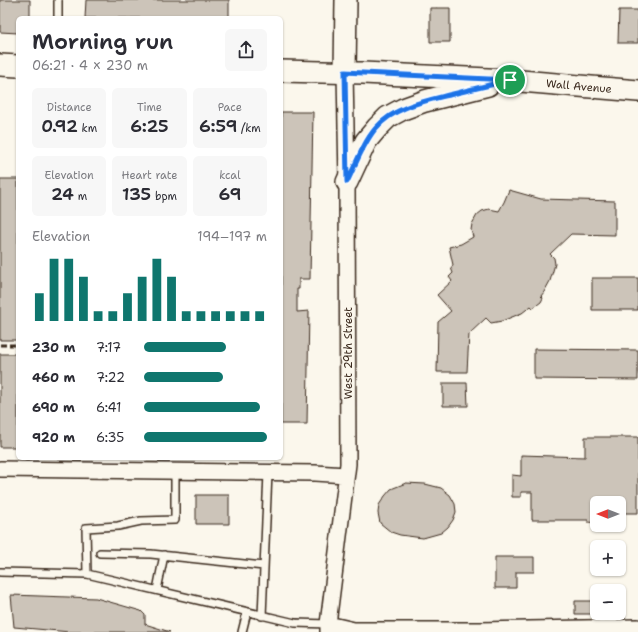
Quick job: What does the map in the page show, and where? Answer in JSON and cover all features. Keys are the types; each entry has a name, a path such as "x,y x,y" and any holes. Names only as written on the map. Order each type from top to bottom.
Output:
{"main road":[{"path":"345,72 346,0"},
{"path":"0,66 16,66"},
{"name":"Wall Avenue","path":"283,70 510,80 638,91"},
{"path":"347,182 366,141 388,117 403,108 425,101 510,80"}],"street":[{"name":"West 29th Street","path":"328,628 348,464 345,72"},
{"path":"0,469 346,475"},
{"path":"328,628 354,630 472,630 638,626"}],"lane":[{"path":"58,0 58,16"},
{"path":"88,574 86,528 118,526 141,521 175,520 175,471"},
{"path":"262,616 268,473"},
{"path":"100,553 164,555 264,566"},
{"path":"157,590 164,555"},
{"path":"0,572 88,574 262,616 328,628"},
{"path":"242,632 247,612"}],"building":[{"path":"0,0 30,0 30,16 16,16 16,33 0,32"},
{"path":"86,0 229,0 229,16 85,16"},
{"path":"430,8 450,8 450,42 430,42"},
{"path":"619,10 638,10 638,43 618,43"},
{"path":"283,112 313,112 310,279 299,279 299,289 297,289 297,312 309,311 307,424 283,424"},
{"path":"0,179 16,179 16,340 0,340"},
{"path":"509,190 541,199 615,201 615,235 571,234 550,254 554,258 555,264 550,281 541,296 543,298 541,302 533,308 531,306 522,313 502,321 491,323 486,318 469,334 467,372 437,372 438,322 451,311 437,295 452,281 449,277 453,273 451,268 453,265 449,247 461,244 473,237 471,230 472,224 477,215 482,211 489,209 499,211"},
{"path":"592,278 638,278 638,310 592,310"},
{"path":"534,349 638,350 638,380 534,379"},
{"path":"0,354 16,354 16,447 0,447"},
{"path":"443,383 467,383 468,406 443,406"},
{"path":"585,437 638,437 638,513 626,513 626,496 590,496 590,522 588,522 588,520 532,520 532,492 521,492 521,497 512,497 512,475 521,476 521,455 585,457"},
{"path":"406,483 425,484 441,488 450,495 455,504 456,512 448,527 441,533 423,538 400,535 391,532 380,523 378,513 379,505 391,489"},
{"path":"196,495 229,495 229,524 196,524"},
{"path":"495,557 534,557 534,572 516,572 516,588 495,588"},
{"path":"11,595 96,598 141,611 145,615 145,624 170,632 70,632 14,627"},
{"path":"575,601 590,601 590,614 575,614"}],"railway":[{"path":"0,345 16,345"}],"route":[{"path":"345,72 510,80 425,101 403,108 388,117 366,141 347,182 345,72"}]}
